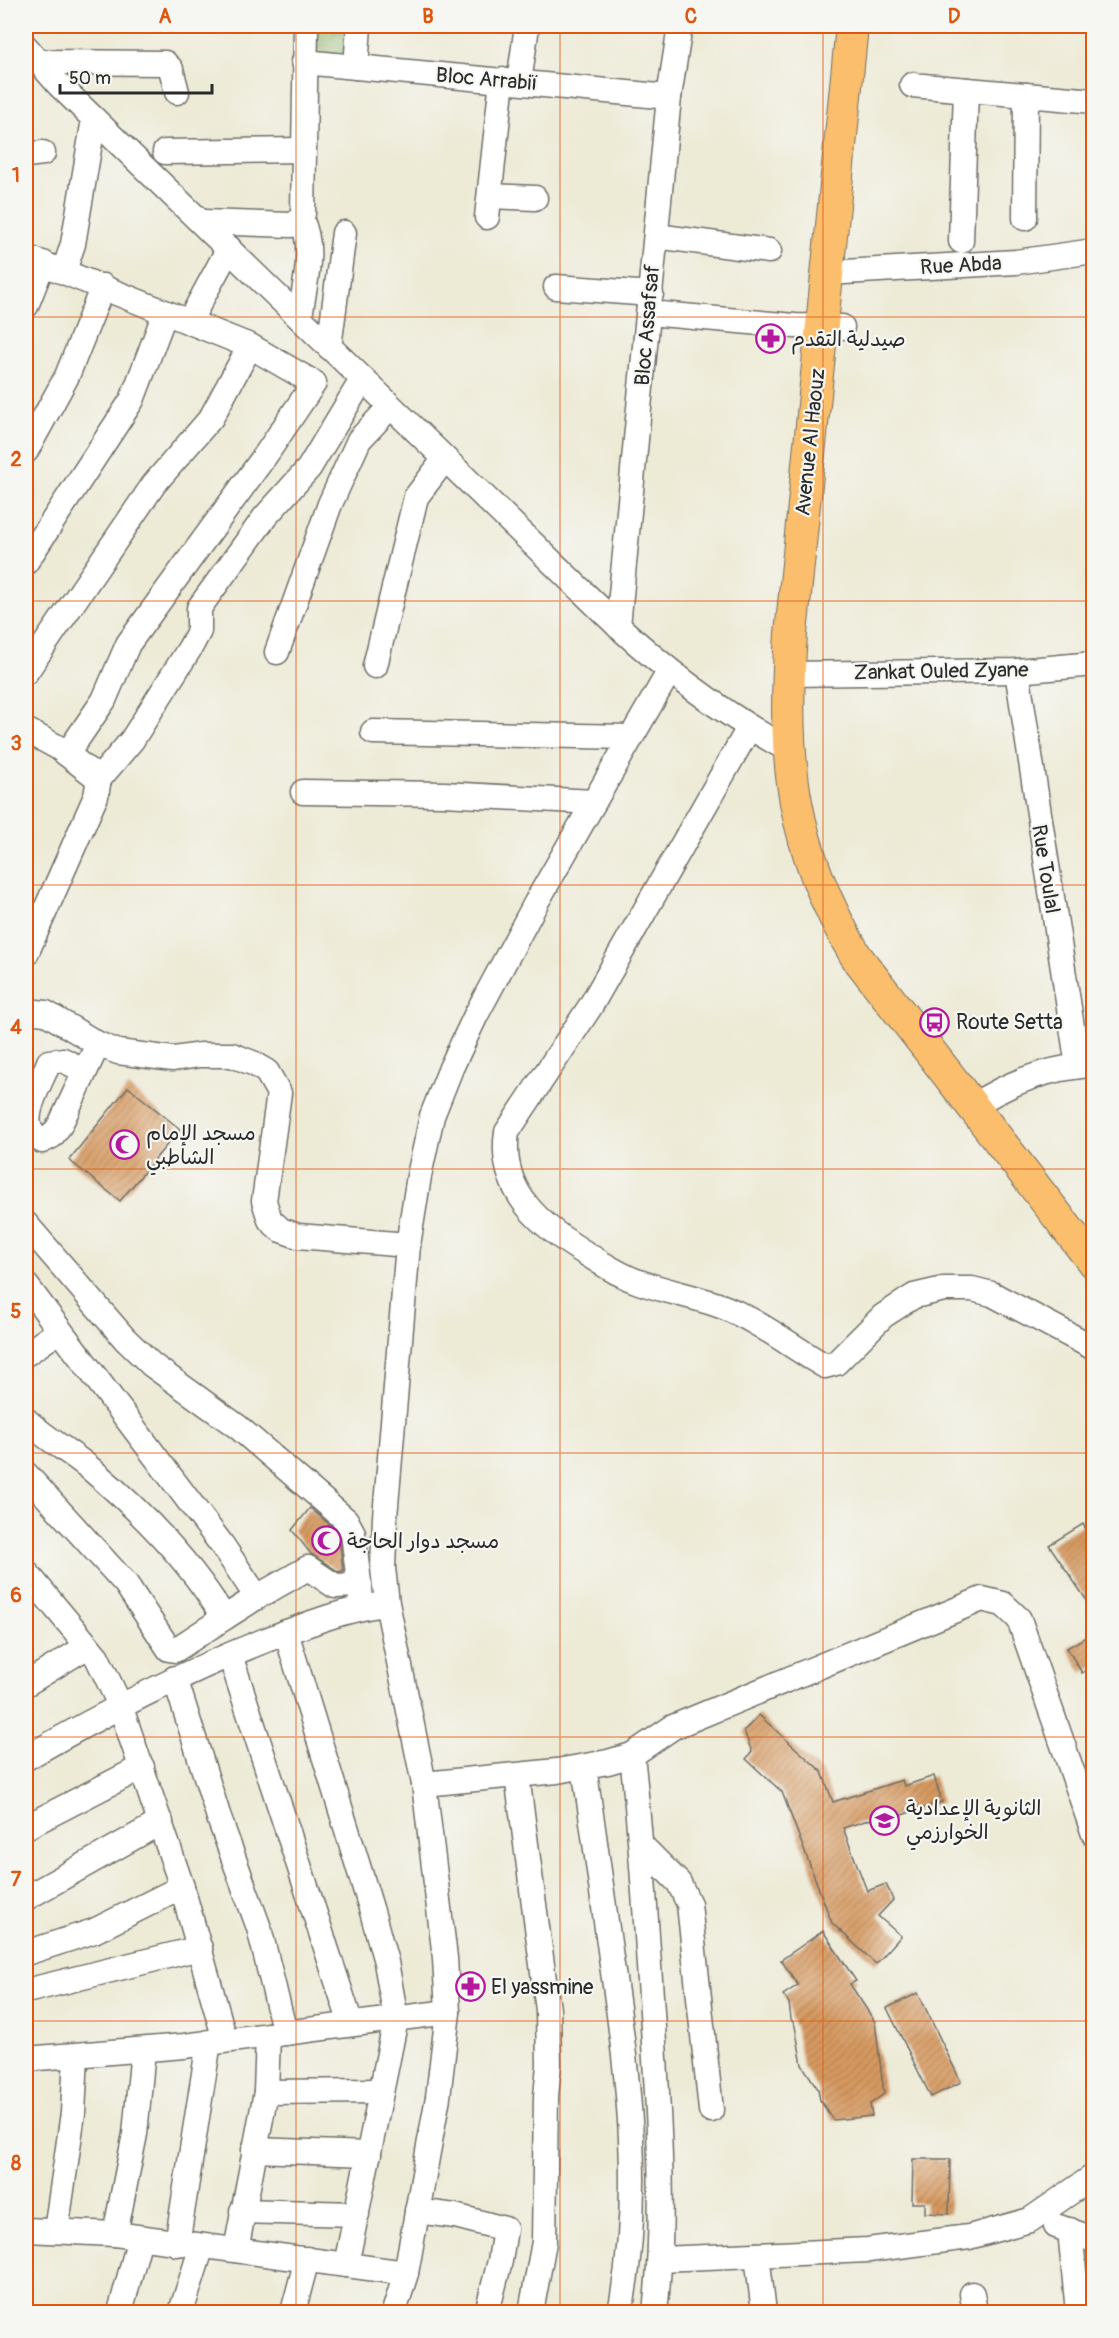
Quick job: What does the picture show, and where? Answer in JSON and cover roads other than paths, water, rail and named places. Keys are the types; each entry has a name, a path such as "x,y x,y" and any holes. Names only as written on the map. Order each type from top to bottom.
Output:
{"main road":[{"name":"Avenue Al Haouz","path":"838,272 852,26"},
{"name":"Avenue Al Haouz","path":"800,785 787,749 798,674 838,272 873,26"},
{"name":"Avenue Al Haouz","path":"798,674 805,722 800,785"},
{"path":"800,785 814,872 840,929 873,982 1094,1233"},
{"path":"979,1102 1094,1263"}],"street":[{"path":"300,317 309,245 308,233 301,219 306,26"},
{"path":"356,67 359,26"},
{"path":"527,26 511,81 489,206 535,198"},
{"name":"Bloc Assafsaf","path":"618,626 669,97 680,26"},
{"path":"32,54 165,63 171,69 177,92"},
{"path":"32,54 94,119 618,626 669,672 749,728 787,749"},
{"name":"Bloc Arrabiï","path":"304,62 669,97"},
{"path":"912,86 1094,101"},
{"path":"961,241 966,90"},
{"path":"1025,218 1026,95"},
{"path":"26,306 44,264 73,244 94,119"},
{"path":"165,152 303,150"},
{"path":"203,222 291,225 301,219"},
{"path":"329,347 344,233"},
{"path":"656,236 769,251"},
{"path":"189,322 229,248"},
{"name":"Rue Abda","path":"838,272 1016,262 1094,251"},
{"path":"44,264 250,346 314,382 267,453 128,644 104,700 67,754"},
{"path":"26,451 67,376 103,286"},
{"path":"556,286 650,304 832,327"},
{"path":"26,562 132,400 165,313"},
{"path":"26,672 154,484 211,418 250,346"},
{"path":"28,941 96,796 99,779 132,740 190,648 200,626 199,608 264,517 309,468 362,380"},
{"path":"277,652 330,504 359,440 390,407"},
{"path":"375,666 416,497 444,460"},
{"name":"Zankat Ouled Zyane","path":"798,674 1017,671 1094,664"},
{"name":"Rue Toulal","path":"1017,671 1086,1066"},
{"path":"394,2313 406,2273 438,2097 448,2012 446,1958 424,1784 387,1603 383,1568 385,1517 408,1245 432,1116 450,1068 501,966 669,672"},
{"path":"749,728 590,1007 507,1132 504,1152 522,1200 558,1237 614,1271 638,1282 719,1306 768,1330 825,1366 836,1363 883,1316 914,1296 944,1289 972,1289 992,1294 1094,1348"},
{"path":"26,730 67,754 99,779"},
{"path":"373,732 632,737"},
{"path":"303,792 444,794 594,802"},
{"path":"26,1011 46,1013 98,1044 118,1052 173,1059 200,1055 232,1055 267,1072 279,1093 264,1201 270,1220 280,1230 298,1236 408,1245"},
{"path":"85,1071 98,1044"},
{"path":"979,1102 1035,1076 1086,1066"},
{"path":"26,1224 125,1339 152,1365 238,1427 346,1520 353,1533 361,1596"},
{"path":"26,1285 222,1545 257,1597"},
{"path":"26,1354 59,1331"},
{"path":"26,1420 92,1470 178,1551 196,1573 224,1618"},
{"path":"26,1474 126,1584 169,1649 174,1650 257,1597 308,1568 335,1586 387,1603"},
{"path":"26,1572 104,1668 120,1704 161,1822 200,1948 217,2041 177,2244"},
{"path":"26,1758 120,1704 230,1654 317,1619 361,1596"},
{"path":"424,1784 517,1776 584,1767 632,1755 656,1736 683,1722 982,1599 993,1600 1012,1610 1018,1619 1094,1834"},
{"path":"286,1632 371,1908 386,1962 396,2019 346,2265"},
{"path":"29,1677 88,1646"},
{"path":"230,1654 351,2024"},
{"path":"175,1678 220,1821 259,1928 276,2034 236,2250"},
{"path":"632,1755 641,1845 661,2152 661,2259 655,2313"},
{"path":"26,1827 142,1767"},
{"path":"584,1767 628,2075 633,2154 632,2188 630,2233 620,2313"},
{"path":"517,1776 548,2020 544,2242 531,2313"},
{"path":"26,1898 161,1822"},
{"path":"641,1845 679,1883 689,1904 711,2110"},
{"path":"26,1953 94,1931 182,1887"},
{"path":"26,1991 200,1948"},
{"path":"26,2059 143,2050 448,2012"},
{"path":"115,2234 135,2134 143,2050"},
{"path":"56,2231 74,2114 76,2056"},
{"path":"266,2092 381,2091"},
{"path":"254,2150 369,2154"},
{"path":"661,2259 868,2250 969,2237 1030,2220 1094,2176"},
{"path":"242,2211 357,2214"},
{"path":"417,2211 455,2216 505,2229 500,2261 487,2313"},
{"path":"1030,2220 1070,2230 1094,2242"},
{"path":"26,2230 115,2234 406,2273"},
{"path":"1070,2230 1078,2313"},
{"path":"120,2313 140,2238"},
{"path":"181,2313 201,2246"},
{"path":"757,2255 764,2313"},
{"path":"293,2313 307,2259"}],"place":[{"name":"صيدلية التقدم","path":"770,339"},
{"name":"Route Setta","path":"935,1022"},
{"name":"مسجد الإمام الشاطبي","path":"125,1145"},
{"name":"مسجد دوار الحاجة","path":"326,1541"},
{"name":"الثانوية الإعدادية الخوارزمي","path":"885,1820"},
{"name":"El yassmine","path":"470,1987"}]}
